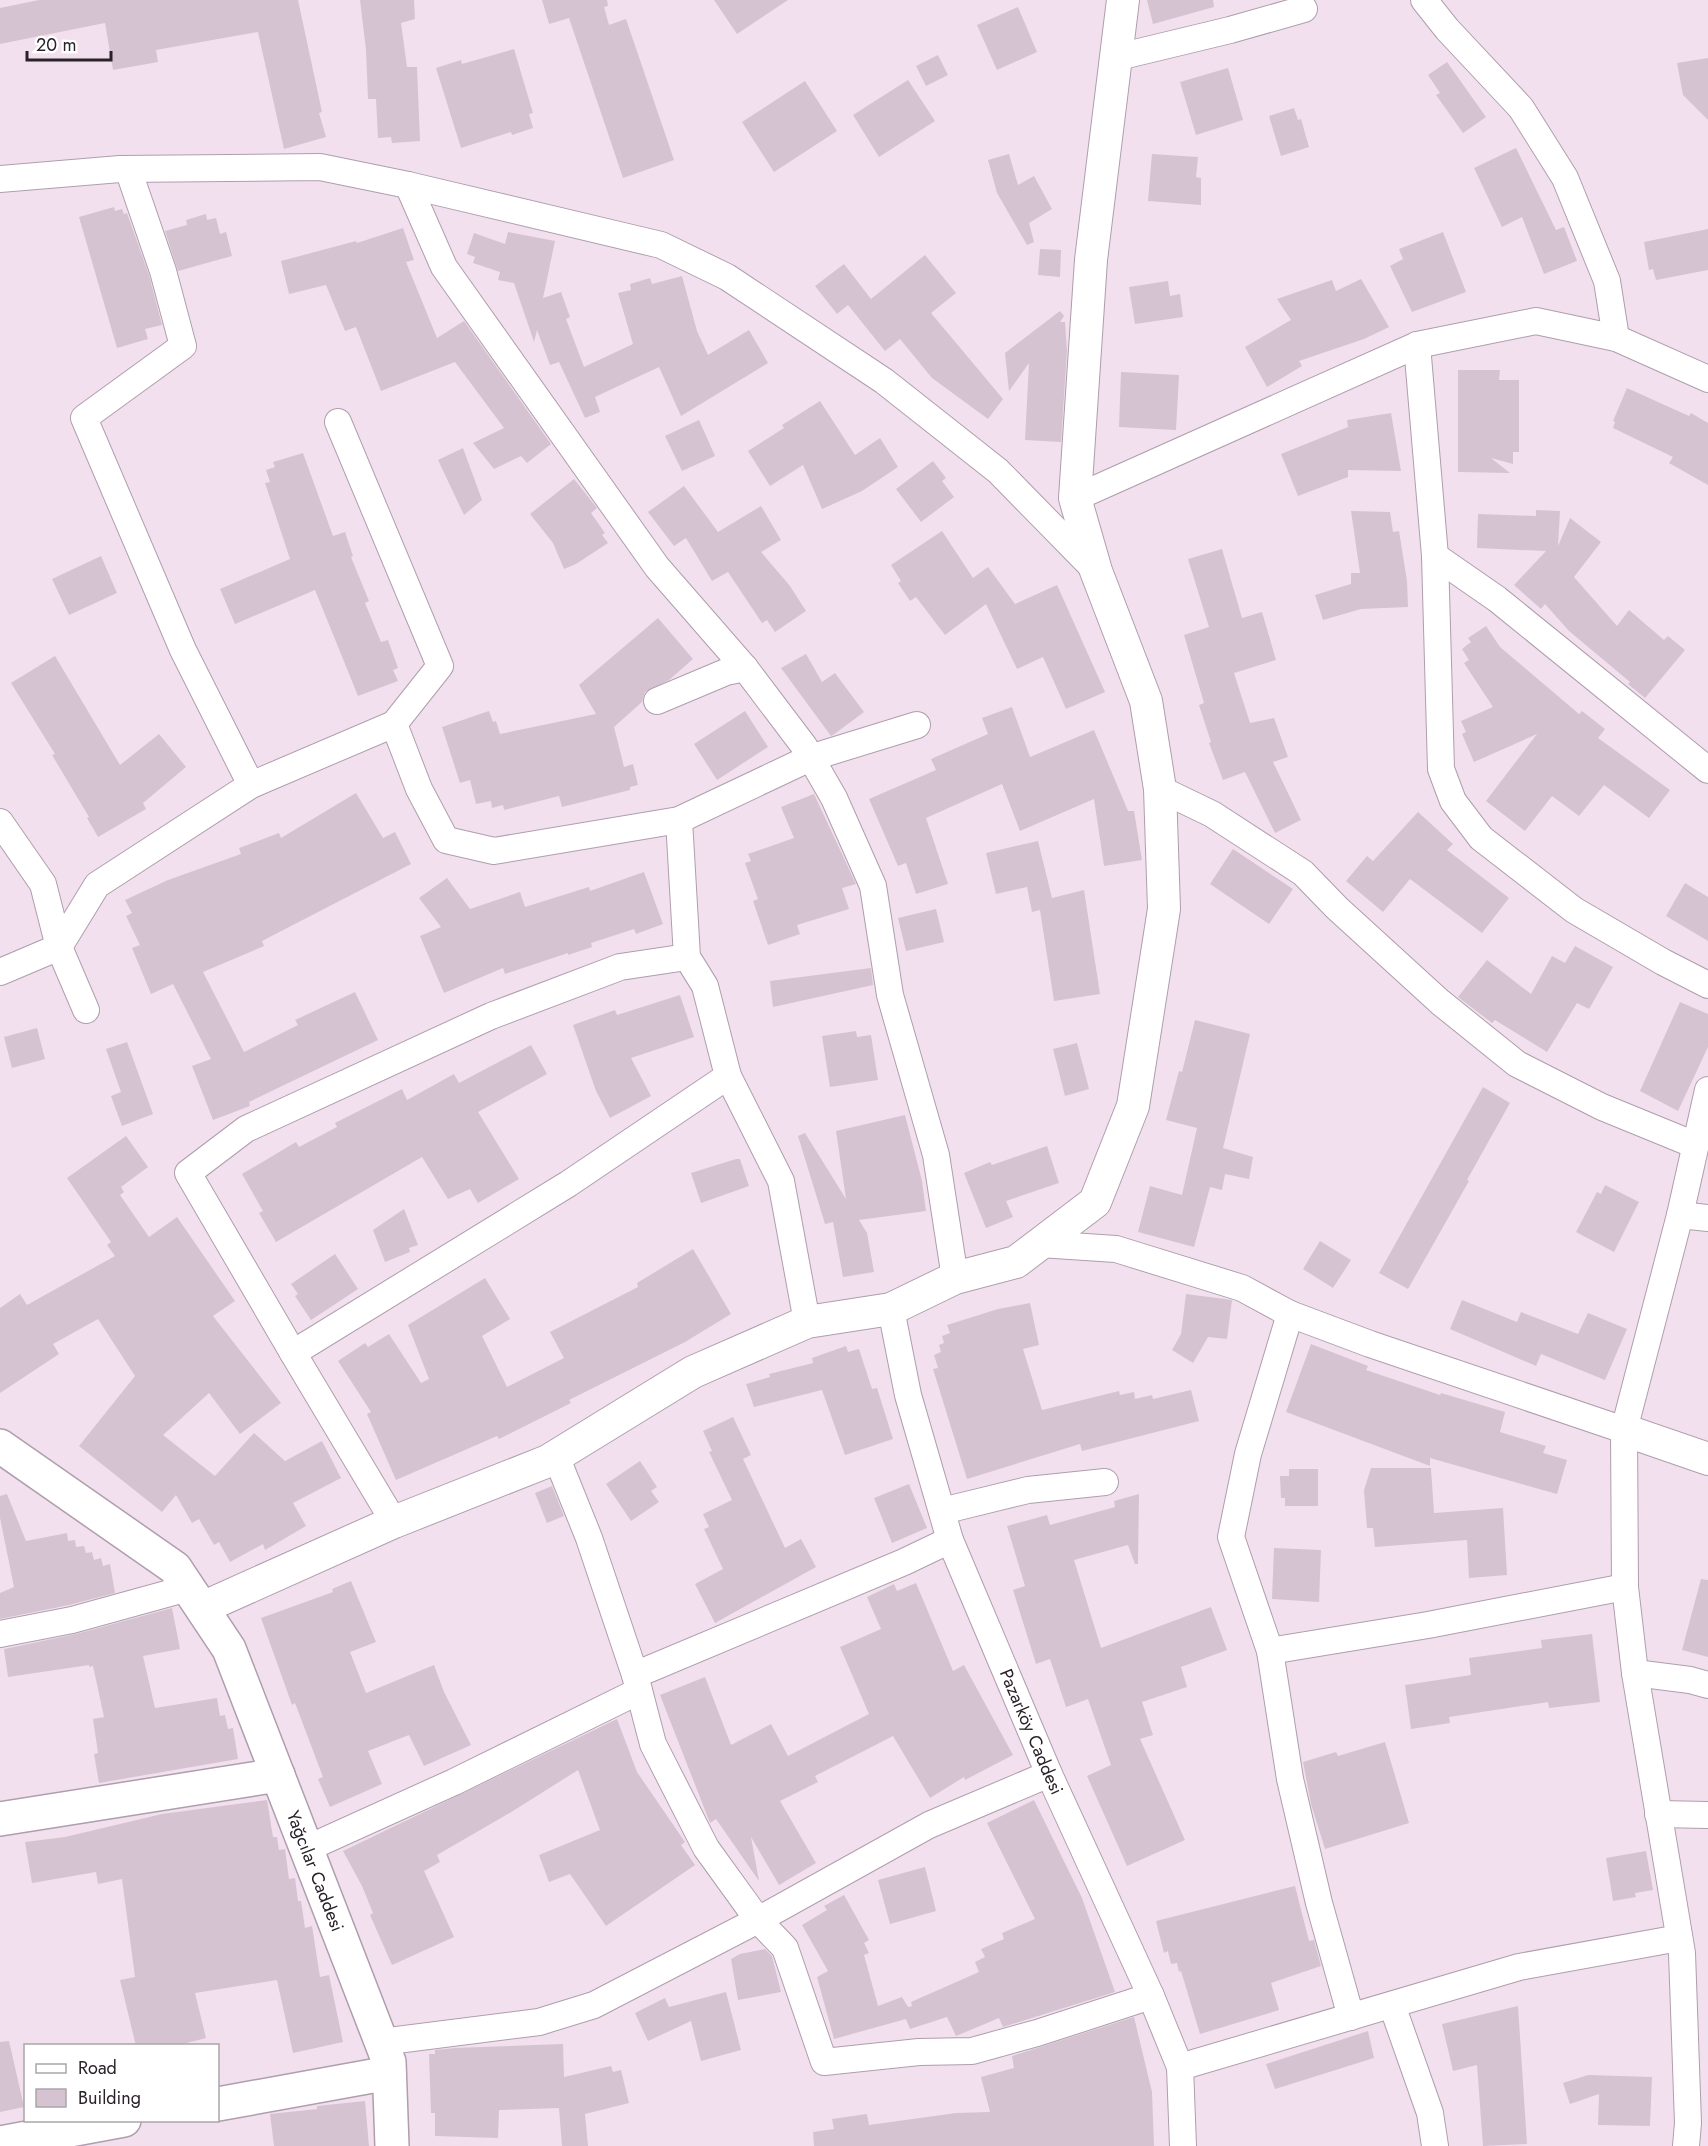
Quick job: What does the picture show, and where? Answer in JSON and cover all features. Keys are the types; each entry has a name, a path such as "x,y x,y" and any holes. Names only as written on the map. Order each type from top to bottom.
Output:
{"main road":[{"name":"Yağcılar Caddesi","path":"0,1446 175,1568 229,1649 389,2062 392,2146"},
{"path":"0,1819 278,1775"},
{"path":"219,2104 389,2073"},
{"path":"0,2143 118,2122"}],"street":[{"path":"0,1634 195,1598 394,1522 556,1456 693,1372 807,1322 891,1309 955,1278 1016,1262 1095,1202 1133,1106 1164,909 1160,789 1146,701 1096,571 1075,498 1090,260 1123,0"},
{"path":"1424,0 1447,29 1521,108 1565,178 1607,281 1616,338"},
{"path":"1114,58 1230,30 1304,9"},
{"path":"0,179 128,169 320,167 408,185 661,245 727,277 884,381 998,471 1096,571"},
{"path":"128,169 163,271 183,346 84,418 183,650 251,785"},
{"path":"408,185 444,267 657,567 745,668 804,746 834,798 873,886 890,995 936,1155 955,1278"},
{"path":"1075,498 1418,345 1536,321 1616,338 1708,379"},
{"path":"1418,345 1435,556 1441,769 1453,801 1481,837 1574,910 1663,962 1708,985"},
{"path":"0,972 59,947 97,885 251,785 394,724 440,666 338,422"},
{"path":"1435,556 1497,599 1708,770"},
{"path":"657,701 726,672 745,668"},
{"path":"394,724 418,789 446,840 494,851 679,820 810,758 917,725"},
{"path":"1160,789 1212,814 1303,873 1337,908 1440,1002 1517,1064 1602,1107 1695,1145"},
{"path":"679,820 687,957 705,986 728,1076 781,1181 807,1322"},
{"path":"0,822 43,885 59,947 86,1010"},
{"path":"394,1522 188,1173 246,1129 491,1016 620,967 687,957"},
{"path":"293,1353 568,1184 728,1076"},
{"path":"1686,2146 1688,2112 1682,1953 1635,1673 1625,1587 1623,1430 1680,1215 1708,1090"},
{"path":"1680,1215 1708,1218"},
{"path":"1040,1244 1116,1249 1242,1288 1290,1314 1370,1344 1708,1459"},
{"name":"Pazarköy Caddesi","path":"891,1309 908,1395 950,1540 1050,1774 1151,1996 1180,2067 1183,2146"},
{"path":"1290,1314 1248,1454 1231,1537 1270,1651 1290,1779 1320,1904 1351,2017"},
{"path":"556,1456 589,1538 637,1683 653,1744 706,1848 758,1920 785,1948 824,2062 919,2052 972,2050 1037,2033 1151,1996"},
{"path":"942,1511 1028,1490 1105,1482"},
{"path":"306,1849 454,1782 637,1683 950,1540"},
{"path":"1270,1651 1428,1625 1625,1587"},
{"path":"1635,1673 1690,1680 1708,1685"},
{"path":"381,2042 539,2022 594,2005 758,1920 929,1825 1050,1774"},
{"path":"1658,1814 1708,1815"},
{"path":"1180,2067 1519,1967 1679,1938"},
{"path":"1392,2005 1431,2113 1435,2146"}],"building":[{"path":"39,0 298,0 322,112 319,113 326,137 284,149 258,32 156,50 158,62 113,70 105,23 0,44 0,8"},
{"path":"360,0 414,0 415,19 401,23 407,67 417,67 420,141 392,143 391,137 378,138 376,99 368,99 366,50"},
{"path":"542,0 607,0 608,6 604,7 609,25 626,19 674,160 623,178 569,18 549,24"},
{"path":"714,0 788,0 737,34"},
{"path":"1147,0 1213,0 1214,7 1153,24"},
{"path":"1018,7 1037,52 997,70 977,25"},
{"path":"514,49 533,113 529,114 533,128 512,135 511,132 461,148 436,68 461,60 462,64"},
{"path":"938,55 948,75 926,86 916,66"},
{"path":"1708,58 1708,120 1683,95 1677,63"},
{"path":"1447,62 1486,117 1463,133 1436,95 1440,93 1428,75"},
{"path":"1228,68 1243,120 1196,135 1180,82"},
{"path":"908,80 935,121 879,157 853,115"},
{"path":"805,81 837,131 774,172 742,122"},
{"path":"1294,108 1298,120 1301,119 1309,147 1281,156 1269,116"},
{"path":"1516,148 1556,230 1564,227 1577,261 1544,274 1522,217 1502,227 1474,168"},
{"path":"1009,154 1018,185 1034,176 1052,209 1029,223 1034,242 1027,245 997,193 988,160"},
{"path":"1152,154 1198,157 1196,177 1201,178 1201,205 1148,201"},
{"path":"114,207 115,211 122,209 124,214 127,213 149,275 162,325 145,329 148,339 117,348 79,217"},
{"path":"206,214 207,220 216,218 220,234 226,232 232,256 178,271 165,231 187,225 186,220"},
{"path":"403,228 414,260 406,262 437,338 464,321 551,444 527,463 521,456 494,469 473,443 504,428 455,362 381,391 356,327 345,331 326,285 289,294 281,261 356,241 357,243"},
{"path":"1708,229 1708,270 1656,280 1653,269 1649,270 1644,242"},
{"path":"508,232 555,241 543,298 561,292 570,317 566,319 584,367 633,344 618,293 631,290 630,284 650,278 652,284 682,276 697,331 708,355 749,330 768,363 681,416 659,367 595,397 600,412 585,418 559,362 550,365 537,330 534,342 514,283 498,280 500,272 473,263 475,257 467,254 474,233 505,244"},
{"path":"1443,232 1466,292 1412,312 1390,266 1403,259 1399,249"},
{"path":"1040,249 1061,250 1060,277 1038,275"},
{"path":"925,255 956,293 931,313 1003,399 988,419 932,378 900,339 885,351 848,305 837,314 815,286 844,264 871,299"},
{"path":"1361,279 1389,327 1364,339 1299,361 1302,366 1267,387 1245,347 1291,320 1277,299 1332,280 1336,291"},
{"path":"1168,281 1170,296 1180,294 1183,317 1135,324 1129,287"},
{"path":"1060,311 1064,316 1060,322 1065,322 1067,351 1061,442 1025,440 1029,363 1009,391 1005,353"},
{"path":"1458,370 1500,370 1499,380 1519,380 1519,452 1513,452 1513,464 1491,458 1510,473 1458,472"},
{"path":"1121,372 1179,375 1176,430 1119,427"},
{"path":"1627,388 1689,416 1691,413 1708,423 1708,485 1669,463 1673,457 1613,428 1615,422 1613,421"},
{"path":"820,401 855,455 880,438 898,467 862,491 822,509 803,465 770,486 748,451 784,428 782,425"},
{"path":"1391,413 1401,471 1348,470 1348,477 1298,496 1281,454 1348,427 1347,420"},
{"path":"699,420 715,456 682,471 665,436"},
{"path":"463,448 482,500 464,515 438,460"},
{"path":"303,453 333,536 345,532 353,556 351,557 369,601 365,603 381,642 388,640 398,668 393,670 398,681 358,696 315,590 235,624 220,589 290,559 265,483 270,482 266,470 275,467 273,462"},
{"path":"933,461 946,478 942,481 954,497 921,522 896,489"},
{"path":"574,479 597,508 591,513 605,533 602,535 608,543 576,564 564,569 553,543 530,514"},
{"path":"684,486 718,532 761,506 781,540 761,552 790,586 806,611 775,632 767,620 762,623 728,572 712,581 686,538 674,546 648,512"},
{"path":"1536,510 1560,511 1558,546 1570,518 1601,542 1574,577 1617,626 1629,610 1664,640 1668,636 1685,650 1645,698 1628,684 1630,682 1569,631 1545,604 1541,609 1514,585 1546,551 1477,548 1478,514 1536,516"},
{"path":"1351,511 1390,512 1393,532 1399,531 1407,581 1408,607 1361,609 1323,620 1315,595 1351,584 1351,573 1360,573"},
{"path":"942,531 973,578 988,567 1015,604 1057,585 1105,692 1066,709 1043,657 1017,669 986,604 945,635 916,597 910,601 898,583 901,581 891,565"},
{"path":"1222,549 1242,618 1262,612 1276,660 1234,673 1250,723 1274,718 1288,757 1273,762 1301,820 1275,833 1245,772 1223,780 1209,743 1211,742 1199,705 1204,703 1184,635 1209,627 1188,559"},
{"path":"101,556 117,593 69,615 52,579"},
{"path":"658,618 693,659 669,680 645,692 642,702 614,727 624,767 633,764 638,785 630,787 630,790 562,807 559,796 504,810 503,805 492,808 491,801 476,804 470,780 460,783 442,727 489,711 493,722 496,721 500,734 596,714 579,685"},
{"path":"1486,626 1500,647 1579,714 1582,711 1605,729 1598,738 1670,790 1649,818 1604,785 1579,816 1552,796 1525,831 1486,801 1537,734 1474,762 1462,734 1466,732 1461,721 1493,707 1464,663 1469,660 1462,649 1471,642 1468,638"},
{"path":"806,654 822,682 835,673 864,712 831,736 781,668"},
{"path":"55,656 120,765 159,734 186,767 143,803 146,809 98,837 87,818 89,817 52,755 55,754 11,683"},
{"path":"1012,707 1030,757 1094,730 1128,811 1134,811 1142,860 1104,866 1094,799 1020,831 1002,784 926,818 948,884 916,894 906,863 898,866 869,799 936,770 931,759 988,734 982,718"},
{"path":"745,711 768,747 717,780 694,744"},
{"path":"356,793 383,838 395,832 411,864 262,941 264,946 203,972 244,1052 298,1025 295,1020 355,992 378,1040 249,1102 250,1106 213,1120 192,1066 211,1059 173,984 151,994 132,948 140,945 126,916 132,913 125,900 168,880 241,854 239,848 279,833 281,838"},
{"path":"814,794 856,884 842,888 849,909 797,925 800,934 768,945 753,901 758,899 745,863 751,861 748,854 794,838 781,807"},
{"path":"1418,812 1453,844 1447,850 1509,898 1482,933 1410,879 1383,912 1346,881 1367,856 1373,861"},
{"path":"1038,841 1052,898 1084,890 1100,994 1054,1001 1040,910 1032,912 1027,887 996,894 986,853"},
{"path":"1233,849 1293,889 1269,924 1210,884"},
{"path":"644,872 663,924 636,934 634,929 591,943 592,947 505,974 503,968 444,993 420,936 441,927 419,898 447,878 470,909 520,892 525,907 589,887 590,891"},
{"path":"1685,883 1708,897 1708,941 1666,916"},
{"path":"936,909 944,942 906,951 898,918"},
{"path":"1575,946 1613,967 1589,1009 1577,1003 1547,1052 1495,1020 1492,1023 1458,997 1487,960 1531,994 1552,956 1565,963"},
{"path":"871,968 873,985 773,1007 770,981"},
{"path":"680,995 694,1037 631,1058 651,1096 610,1118 596,1091 573,1025 615,1010 617,1015"},
{"path":"1680,1002 1708,1014 1708,1047 1678,1111 1640,1091"},
{"path":"1195,1020 1250,1034 1223,1148 1253,1157 1249,1179 1225,1174 1222,1190 1210,1187 1194,1247 1138,1232 1150,1186 1182,1195 1197,1128 1166,1120 1179,1071 1182,1072"},
{"path":"37,1028 45,1059 12,1068 4,1037"},
{"path":"856,1031 857,1037 871,1035 878,1080 830,1087 822,1036"},
{"path":"127,1042 153,1114 122,1126 111,1096 121,1092 106,1049"},
{"path":"1077,1043 1089,1089 1065,1096 1053,1049"},
{"path":"531,1045 547,1074 478,1112 519,1179 478,1203 470,1189 448,1199 422,1157 276,1242 259,1213 263,1211 242,1174 296,1142 299,1147 337,1127 335,1123 402,1089 407,1100 454,1074 459,1083"},
{"path":"1483,1087 1510,1103 1408,1289 1379,1273"},
{"path":"905,1115 922,1181 926,1211 859,1220 867,1233 874,1272 843,1277 833,1222 825,1224 798,1136 805,1133 846,1199 836,1131"},
{"path":"126,1136 148,1167 121,1187 124,1192 120,1195 149,1237 177,1217 235,1301 213,1316 281,1403 240,1434 209,1393 163,1435 215,1476 254,1433 285,1461 322,1441 341,1478 293,1503 306,1526 265,1550 263,1544 230,1562 219,1542 214,1545 199,1519 192,1523 176,1495 162,1512 79,1446 135,1376 98,1319 53,1344 59,1354 0,1393 0,1308 20,1294 27,1305 115,1256 107,1245 111,1242 67,1178"},
{"path":"1047,1146 1059,1183 1006,1201 1013,1217 986,1228 964,1173 990,1162 992,1165"},
{"path":"740,1159 749,1186 701,1203 691,1173"},
{"path":"1605,1185 1639,1202 1614,1252 1576,1232 1597,1192 1601,1194"},
{"path":"404,1209 418,1245 409,1248 410,1252 385,1262 373,1230"},
{"path":"1320,1241 1351,1260 1333,1288 1303,1269"},
{"path":"693,1249 731,1314 685,1342 569,1400 571,1403 499,1439 497,1436 396,1480 367,1414 371,1412 338,1361 365,1343 368,1347 389,1334 421,1383 429,1379 408,1325 485,1278 510,1319 482,1336 507,1387 564,1358 550,1332 638,1287 637,1283"},
{"path":"335,1254 358,1289 311,1320 295,1296 298,1294 291,1284"},
{"path":"1186,1294 1232,1300 1227,1339 1208,1337 1193,1363 1172,1350 1181,1334"},
{"path":"1462,1300 1517,1322 1521,1312 1578,1334 1588,1313 1627,1329 1605,1380 1541,1354 1536,1366 1450,1329"},
{"path":"1030,1303 1039,1345 1023,1349 1042,1410 1119,1391 1120,1395 1134,1392 1135,1399 1152,1395 1153,1399 1191,1390 1199,1421 1082,1451 1080,1444 967,1479 933,1369 938,1368 934,1355 941,1352 939,1345 944,1343 942,1336 950,1333 947,1325 998,1309"},
{"path":"1311,1344 1368,1366 1366,1370 1440,1395 1441,1393 1505,1412 1500,1432 1546,1446 1543,1453 1567,1460 1557,1494 1430,1458 1430,1466 1286,1412"},
{"path":"846,1346 848,1352 859,1349 872,1389 877,1388 893,1439 845,1455 822,1390 754,1407 746,1384 770,1377 769,1374 813,1363 812,1358"},
{"path":"733,1417 751,1455 743,1459 785,1548 801,1539 816,1567 715,1623 695,1584 723,1569 704,1529 709,1527 703,1514 732,1500 709,1452 712,1451 703,1431"},
{"path":"640,1461 657,1487 651,1491 659,1502 631,1521 606,1484"},
{"path":"1371,1468 1431,1468 1434,1513 1503,1508 1507,1575 1469,1578 1467,1540 1375,1547 1373,1528 1367,1528 1364,1490"},
{"path":"1289,1469 1318,1469 1318,1506 1285,1506 1285,1498 1281,1498 1280,1476 1289,1476"},
{"path":"909,1484 927,1528 892,1543 874,1498"},
{"path":"552,1486 564,1516 547,1523 535,1493"},
{"path":"7,1494 26,1541 67,1533 68,1541 75,1540 76,1547 84,1546 86,1553 92,1552 94,1560 101,1558 103,1566 110,1564 115,1593 0,1619 0,1593 14,1587 0,1518 0,1496"},
{"path":"1139,1494 1138,1564 1135,1564 1128,1545 1074,1560 1101,1648 1211,1607 1227,1650 1181,1667 1187,1687 1142,1702 1153,1735 1140,1739 1185,1840 1127,1866 1087,1776 1111,1765 1088,1699 1066,1707 1050,1659 1036,1664 1013,1590 1025,1586 1007,1526 1047,1515 1050,1525 1115,1507 1114,1501"},
{"path":"1274,1548 1321,1550 1319,1602 1272,1599"},
{"path":"1701,1579 1708,1580 1708,1657 1682,1650"},
{"path":"351,1581 376,1642 350,1652 366,1693 434,1665 444,1692 471,1745 424,1766 409,1735 368,1751 382,1784 330,1807 318,1779 323,1777 295,1703 292,1705 261,1618 333,1592 332,1589"},
{"path":"916,1583 953,1671 964,1665 1013,1755 965,1780 964,1777 930,1798 893,1736 815,1776 818,1782 780,1801 816,1863 779,1885 751,1837 759,1881 716,1819 710,1823 660,1695 705,1677 731,1745 771,1724 788,1756 869,1714 840,1647 881,1629 867,1597 894,1584 897,1591"},
{"path":"172,1608 180,1649 143,1656 155,1708 217,1698 220,1716 225,1715 228,1729 233,1728 238,1759 99,1783 94,1754 98,1753 93,1719 104,1717 93,1666 8,1677 4,1649 76,1634"},
{"path":"1592,1634 1600,1702 1549,1708 1548,1702 1449,1717 1450,1723 1411,1729 1405,1685 1471,1675 1469,1658 1542,1648 1541,1640"},
{"path":"617,1719 637,1772 685,1842 681,1845 695,1865 606,1926 570,1874 549,1882 539,1855 600,1830 578,1770 437,1855 440,1862 424,1871 454,1937 392,1965 370,1915 373,1913 362,1886 343,1851"},
{"path":"1385,1742 1409,1823 1325,1849 1311,1804 1303,1762 1336,1752 1338,1756"},
{"path":"267,1800 273,1837 277,1837 279,1850 285,1849 289,1879 295,1878 305,1928 312,1926 320,1977 329,1975 343,2042 293,2053 277,1980 195,1993 206,2038 183,2044 136,2044 120,1980 135,1977 122,1879 98,1884 96,1872 32,1883 25,1842 65,1837 162,1814"},
{"path":"1034,1800 1082,1898 1115,1992 1003,2027 999,2018 956,2036 947,2017 910,2029 906,2019 834,2039 817,1977 828,1971 802,1925 827,1910 824,1906 844,1895 869,1940 864,1943 869,1953 864,1955 878,2006 902,1997 908,2007 912,2006 911,2002 979,1972 975,1962 985,1957 981,1949 1004,1939 1002,1933 1035,1919 987,1823"},
{"path":"1646,1851 1653,1890 1635,1893 1636,1897 1613,1901 1606,1858"},
{"path":"925,1867 936,1911 890,1924 878,1880"},
{"path":"1295,1886 1309,1941 1314,1940 1321,1966 1271,1983 1279,2010 1200,2034 1181,1971 1179,1972 1177,1963 1171,1964 1168,1951 1164,1953 1156,1921"},
{"path":"765,1949 772,1956 781,1992 738,2000 731,1959 740,1954"},
{"path":"726,1992 741,2050 701,2061 691,2021 648,2041 635,2013 665,1998 669,2007"},
{"path":"1518,2006 1527,2144 1483,2146 1477,2065 1453,2071 1442,2024"},
{"path":"1134,2017 1152,2092 1154,2146 814,2146 813,2132 834,2129 832,2119 867,2114 869,2125 956,2113 990,2112 981,2077 1014,2068 1012,2056"},
{"path":"1368,2031 1374,2058 1275,2089 1266,2064"},
{"path":"9,2041 24,2107 0,2112 0,2042"},
{"path":"563,2044 564,2077 611,2066 613,2072 621,2070 629,2103 585,2114 588,2146 562,2146 559,2108 499,2110 498,2138 435,2136 435,2113 431,2113 429,2054 435,2054 435,2050 455,2048"},
{"path":"1588,2075 1652,2077 1650,2126 1598,2125 1599,2094 1570,2104 1563,2083"},
{"path":"365,2101 369,2146 274,2146 270,2114"}]}
